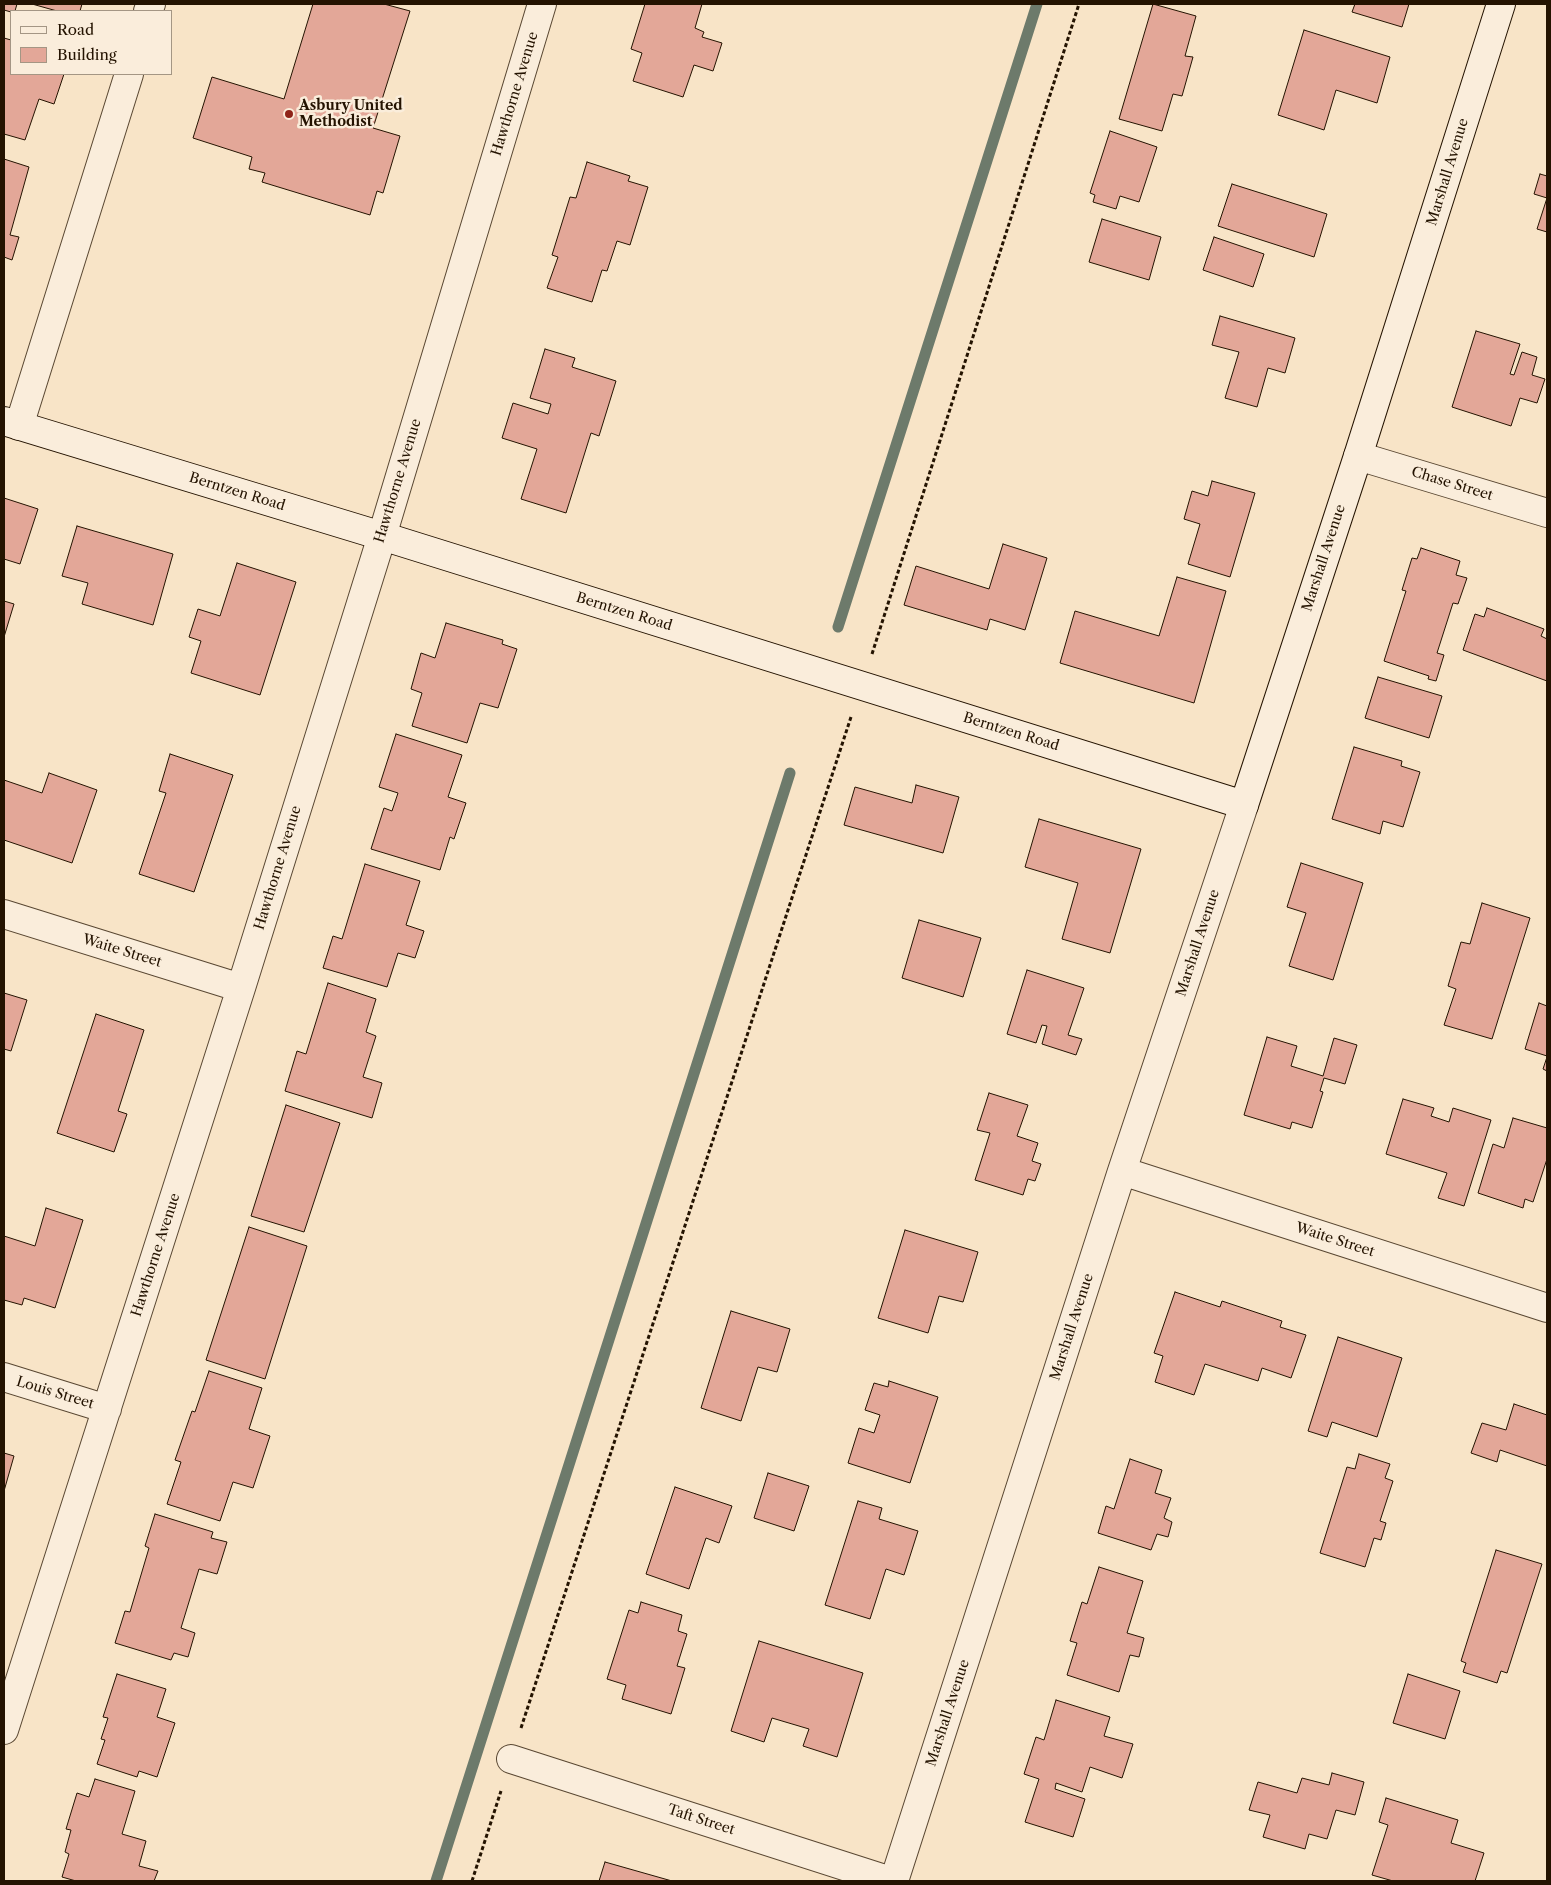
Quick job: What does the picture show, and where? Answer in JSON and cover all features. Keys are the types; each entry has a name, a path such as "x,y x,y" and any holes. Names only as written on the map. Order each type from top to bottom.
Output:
{"street":[{"name":"Hawthorne Avenue","path":"4,1730 241,988 382,536 542,4"},
{"name":"Marshall Avenue","path":"892,1881 1122,1171 1358,456 1501,4"},
{"path":"12,424 129,75"},
{"name":"Berntzen Road","path":"12,424 382,536 1244,805"},
{"name":"Chase Street","path":"1358,456 1547,512"},
{"name":"Waite Street","path":"4,914 241,988"},
{"name":"Waite Street","path":"1122,1171 1547,1308"},
{"name":"Louis Street","path":"4,1377 107,1409"},
{"name":"Taft Street","path":"512,1759 892,1881"}],"path":[{"path":"472,1881 861,686 1079,4"}],"building":[{"path":"4,4 17,4 15,10 10,10 10,12 4,10"},
{"path":"32,4 82,4 80,10 53,10"},
{"name":"Asbury United Methodist","path":"313,4 384,4 410,11 373,128 400,136 383,193 377,191 370,215 262,182 265,173 249,169 252,157 193,138 212,77 284,99"},
{"path":"645,4 702,4 695,28 704,32 702,37 722,43 713,71 694,65 683,97 633,81 642,53 631,49"},
{"path":"1153,4 1196,16 1185,56 1193,57 1182,96 1173,94 1162,131 1119,119"},
{"path":"1355,4 1409,4 1402,27 1352,12"},
{"path":"1304,30 1390,57 1377,103 1336,90 1324,130 1278,115"},
{"path":"4,38 10,40 10,75 64,75 54,104 39,99 25,140 4,134"},
{"path":"1110,131 1157,147 1139,202 1120,196 1116,209 1093,202 1095,195 1090,193"},
{"path":"4,159 29,167 10,235 19,237 12,260 4,257"},
{"path":"587,162 630,176 628,181 648,187 630,245 617,241 607,271 602,270 592,302 547,288 558,257 552,255 570,197 576,198"},
{"path":"1540,174 1547,176 1547,198 1534,194"},
{"path":"1232,184 1327,214 1314,257 1218,226"},
{"path":"1547,198 1547,232 1537,229"},
{"path":"1102,219 1161,237 1149,280 1089,262"},
{"path":"1214,237 1264,254 1253,287 1203,270"},
{"path":"1220,316 1295,338 1285,373 1268,368 1257,407 1225,398 1239,352 1212,345"},
{"path":"1476,331 1520,344 1510,374 1514,375 1522,352 1537,357 1532,375 1545,379 1537,403 1520,398 1511,426 1452,407"},
{"path":"545,349 575,358 572,367 616,381 599,436 591,433 566,513 521,499 537,449 502,438 513,403 548,414 551,404 530,398"},
{"path":"1212,481 1255,493 1230,577 1188,564 1200,524 1184,519 1192,491 1208,496"},
{"path":"4,498 38,509 20,564 4,559"},
{"path":"77,526 173,554 153,625 82,604 88,583 62,576"},
{"path":"1003,544 1047,558 1025,630 990,619 987,630 904,605 916,566 989,589"},
{"path":"1421,548 1460,561 1456,575 1467,578 1458,604 1453,603 1437,653 1444,655 1436,681 1428,679 1429,676 1384,661 1406,591 1402,590 1412,558 1417,559"},
{"path":"237,563 296,582 260,695 191,673 201,641 189,637 198,609 220,616"},
{"path":"1177,577 1226,591 1194,703 1060,663 1075,611 1159,636"},
{"path":"4,601 14,604 4,637"},
{"path":"1487,608 1544,629 1541,636 1547,639 1547,681 1463,650 1475,614 1484,617"},
{"path":"446,623 503,640 502,644 517,649 498,708 480,703 467,743 412,726 422,693 411,689 421,653 435,658"},
{"path":"1378,677 1442,696 1429,738 1365,718"},
{"path":"396,734 462,755 448,797 466,803 454,839 450,837 440,870 371,849 384,808 392,811 398,793 379,787"},
{"path":"1354,747 1402,761 1401,766 1420,772 1403,827 1383,821 1380,834 1332,819"},
{"path":"170,754 233,775 194,892 139,874 166,793 159,791"},
{"path":"49,773 97,790 72,863 4,840 4,780 42,793"},
{"path":"916,785 959,797 943,853 844,825 855,787 912,803"},
{"path":"1039,819 1141,849 1110,953 1062,939 1078,883 1025,867"},
{"path":"1301,863 1363,883 1333,980 1289,966 1306,913 1287,907"},
{"path":"365,864 420,881 406,925 424,931 415,958 398,953 387,987 323,968 333,936 342,939"},
{"path":"1482,903 1530,918 1492,1039 1444,1025 1456,989 1448,986 1461,942 1470,944"},
{"path":"919,920 981,938 963,997 902,978"},
{"path":"1027,970 1084,988 1068,1035 1082,1039 1076,1055 1042,1044 1047,1026 1042,1025 1036,1043 1007,1034"},
{"path":"328,983 376,999 366,1032 376,1036 363,1077 382,1083 372,1118 285,1091 297,1051 306,1054"},
{"path":"4,993 27,1000 11,1051 4,1049"},
{"path":"1539,1003 1547,1006 1547,1056 1525,1049"},
{"path":"96,1014 144,1030 118,1111 127,1114 114,1152 57,1133"},
{"path":"1267,1037 1297,1046 1291,1066 1323,1076 1334,1038 1357,1045 1345,1084 1324,1078 1320,1091 1323,1092 1312,1128 1292,1122 1290,1129 1244,1115"},
{"path":"1547,1057 1547,1071 1543,1069"},
{"path":"989,1093 1028,1105 1017,1136 1038,1143 1032,1161 1041,1164 1035,1181 1028,1179 1023,1195 975,1180 990,1133 977,1130"},
{"path":"1403,1099 1434,1108 1431,1116 1449,1122 1453,1108 1491,1120 1464,1206 1438,1198 1447,1173 1386,1154"},
{"path":"286,1105 340,1123 304,1232 251,1216"},
{"path":"1513,1118 1547,1128 1547,1159 1533,1202 1525,1199 1523,1208 1478,1193 1493,1144 1504,1148"},
{"path":"46,1208 83,1220 55,1308 24,1298 22,1305 4,1300 4,1236 35,1246"},
{"path":"249,1227 307,1246 265,1379 206,1360"},
{"path":"905,1230 978,1252 963,1302 939,1296 928,1333 878,1318"},
{"path":"1175,1292 1220,1307 1222,1301 1282,1321 1280,1327 1306,1335 1291,1378 1262,1368 1258,1381 1205,1364 1194,1395 1155,1382 1163,1356 1154,1353"},
{"path":"731,1311 790,1329 777,1372 758,1367 741,1421 701,1408"},
{"path":"1338,1337 1402,1358 1377,1437 1332,1422 1327,1437 1308,1431"},
{"path":"209,1371 262,1388 249,1429 270,1436 253,1488 233,1482 220,1521 167,1504 181,1462 175,1460 192,1411 195,1412"},
{"path":"889,1381 938,1397 910,1483 848,1463 859,1428 874,1433 880,1415 865,1410 874,1383 888,1387"},
{"path":"1514,1404 1547,1415 1547,1466 1500,1450 1497,1462 1471,1453 1482,1423 1506,1430"},
{"path":"4,1453 14,1456 4,1491"},
{"path":"1359,1454 1390,1464 1385,1478 1393,1481 1380,1521 1386,1523 1381,1540 1374,1538 1365,1567 1320,1553 1347,1467 1355,1469"},
{"path":"1130,1459 1162,1470 1155,1493 1171,1498 1164,1518 1172,1522 1168,1537 1157,1534 1151,1550 1098,1533 1106,1506 1114,1509"},
{"path":"768,1473 809,1486 794,1531 754,1518"},
{"path":"675,1487 732,1506 719,1543 706,1538 689,1589 646,1574"},
{"path":"858,1501 882,1508 879,1519 918,1531 904,1575 886,1569 870,1619 825,1605"},
{"path":"155,1514 213,1532 211,1538 227,1542 217,1574 199,1569 181,1628 195,1633 188,1657 174,1653 171,1660 115,1643 125,1611 130,1612 149,1548 145,1546"},
{"path":"1496,1550 1542,1564 1507,1673 1501,1671 1497,1683 1463,1672 1466,1663 1461,1661"},
{"path":"1099,1567 1143,1581 1127,1633 1144,1638 1139,1657 1130,1655 1119,1692 1067,1675 1077,1643 1070,1641 1082,1602 1087,1604"},
{"path":"641,1602 682,1615 678,1631 687,1634 677,1666 685,1668 671,1714 622,1699 626,1685 607,1679 629,1610 638,1613"},
{"path":"759,1641 863,1673 837,1757 803,1746 809,1729 772,1718 764,1742 731,1731"},
{"path":"117,1674 166,1689 157,1717 175,1723 157,1777 139,1771 137,1777 97,1764 105,1740 101,1739 108,1718 103,1717"},
{"path":"1408,1674 1460,1691 1445,1739 1393,1723"},
{"path":"1056,1700 1110,1717 1104,1736 1133,1744 1122,1778 1090,1767 1082,1792 1056,1783 1055,1789 1085,1799 1073,1837 1025,1822 1039,1779 1024,1774 1036,1737 1044,1740"},
{"path":"1332,1773 1364,1782 1355,1815 1336,1810 1327,1839 1309,1834 1305,1849 1263,1837 1270,1815 1249,1810 1258,1782 1297,1793 1302,1778 1329,1785"},
{"path":"95,1779 135,1791 122,1834 146,1841 139,1866 158,1871 154,1881 76,1881 62,1877 69,1854 65,1852 71,1830 66,1829 77,1793 89,1797"},
{"path":"1386,1798 1458,1820 1451,1843 1484,1853 1475,1881 1393,1881 1372,1875 1388,1825 1379,1822"},
{"path":"605,1862 672,1881 599,1881"}],"waterway":[{"path":"838,627 1037,4"},
{"path":"436,1881 790,773"}],"place":[{"name":"Asbury United Methodist","path":"289,114"}]}
